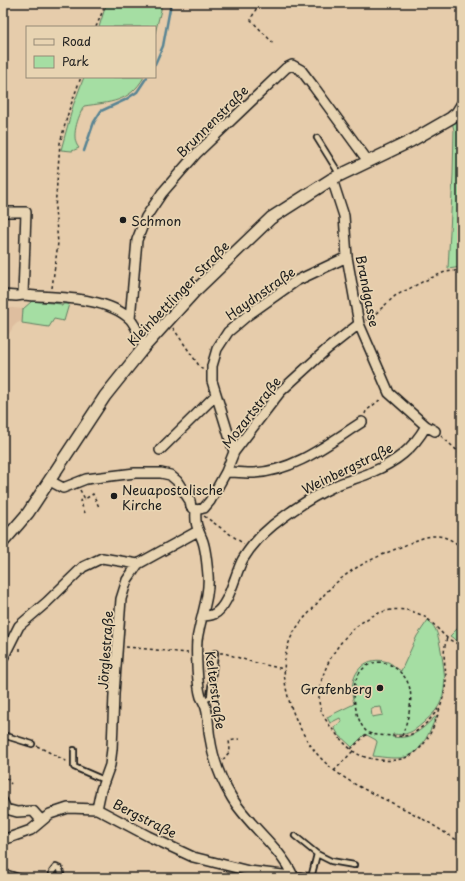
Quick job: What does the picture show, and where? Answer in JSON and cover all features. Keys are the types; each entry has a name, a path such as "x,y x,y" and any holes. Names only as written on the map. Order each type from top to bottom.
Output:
{"street":[{"name":"Brunnenstraße","path":"130,319 137,240 146,217 162,193 196,154 286,68 292,65 301,70 368,161"},
{"name":"Kleinbettlinger Straße","path":"3,542 28,513 105,396 145,346 194,292 271,218 336,177 411,141 451,118 459,109"},
{"name":"Brandgasse","path":"336,177 344,216 347,257 359,324 388,392 426,426 435,431"},
{"path":"3,210 7,212 26,212 23,295"},
{"name":"Haydnstraße","path":"234,452 212,381 212,366 217,349 228,332 248,315 296,281 347,257"},
{"path":"3,295 23,295 94,301 110,306 130,319 145,346"},
{"name":"Mozartstraße","path":"196,510 204,508 210,501 226,472 234,452 280,392 326,350 359,324"},
{"path":"160,450 216,395"},
{"path":"226,472 255,473 287,466 311,455 362,422"},
{"name":"Weinbergstraße","path":"202,616 216,614 225,602 242,560 250,548 273,525 302,504 335,485 372,472 405,454 420,437 426,426"},
{"name":"Kelterstraße","path":"50,481 63,488 86,479 135,472 161,473 170,475 177,481 190,501 191,507 196,510 195,519 202,540 208,576 198,636 197,654 201,697 204,701 206,709 210,739 216,764 231,797 243,814 288,866 292,876"},
{"name":"Jörglestraße","path":"97,809 104,780 110,765 121,599 127,580 138,564 198,531"},
{"path":"3,658 19,626 36,613 83,567 102,558 138,564"},
{"path":"4,808 17,812 33,811 41,820"},
{"name":"Bergstraße","path":"3,840 31,830 41,820 50,814 68,808 97,809 148,836 193,857 249,871 279,876 310,878"}],"lane":[{"path":"317,138 336,177"},
{"path":"204,701 210,697 215,653"},
{"path":"3,735 32,744"},
{"path":"74,750 74,767 104,780"},
{"path":"295,836 317,854 331,861 354,865"},
{"path":"310,878 317,854"},
{"path":"52,878 52,872 56,867 60,869 62,878"},
{"path":"3,872 22,878"}],"path":[{"path":"96,26 106,3"},
{"path":"259,3 251,20 273,43"},
{"path":"457,3 462,6"},
{"path":"51,298 58,243 56,209 60,143 69,110 81,78"},
{"path":"359,324 373,316 395,296 445,272 462,270"},
{"path":"168,321 200,368 212,374"},
{"path":"362,422 366,411 388,392"},
{"path":"435,431 462,454"},
{"path":"77,483 85,499"},
{"path":"85,513 80,501 93,494 99,507"},
{"path":"207,518 250,548"},
{"path":"462,548 453,540 439,536 425,537 389,552 343,577 331,587 297,626 287,650 284,669 289,698 295,716 318,755 334,771 349,781 418,816 462,844"},
{"path":"447,638 443,652 447,677 444,695 430,735 419,750 412,756 405,759 386,760 363,757 353,751 332,729 322,712 319,699 322,681 327,665 347,636 356,626 381,611 404,609 418,613 429,619 447,638 462,646"},
{"path":"118,646 197,654"},
{"path":"215,653 224,653 252,662 284,669"},
{"path":"402,736 409,708 409,684 404,676 390,664 373,662 365,666 359,673 354,692 357,711 361,723 368,733 380,735 402,736 407,736 414,733 439,708"},
{"path":"3,679 9,679"},
{"path":"351,749 368,733"},
{"path":"224,757 227,756 231,750 229,741 239,739"},
{"path":"32,744 48,751 74,767"},
{"path":"334,771 353,751"},
{"path":"3,773 11,784"}],"shaded area":[{"path":"3,307 23,309 22,321 13,327 3,344"}],"green space":[{"path":"108,3 161,3 161,10 156,29 156,26 99,26"},
{"path":"84,78 143,78 138,86 125,97 110,102 84,106 77,121 75,133 76,144 79,148 72,151 61,150 73,106"},
{"path":"462,114 462,267 448,269 453,175 454,130 452,122"},
{"path":"32,301 61,304 61,306 63,304 69,304 64,321 54,319 49,327 22,323 23,309"},
{"path":"428,620 436,630 441,650 444,673 443,696 436,710 413,731 406,734 393,734 392,737 406,737 412,735 422,729 437,715 426,738 413,753 400,758 373,756 377,742 365,734 352,747 338,734 334,727 342,722 340,718 330,723 327,717 354,704 352,691 353,683 362,666 367,663 380,660 392,664 401,671 417,636","holes":["381,707 383,715 372,717 371,708"]},
{"path":"462,624 462,644 450,636"}],"waterway":[{"path":"156,62 163,46 171,3"},
{"path":"84,151 94,122 101,111 125,100 137,92 146,78"}],"place":[{"name":"Schmon","path":"123,220"},
{"name":"Neuapostolische Kirche","path":"114,496"},
{"name":"Grafenberg","path":"380,688"}]}
